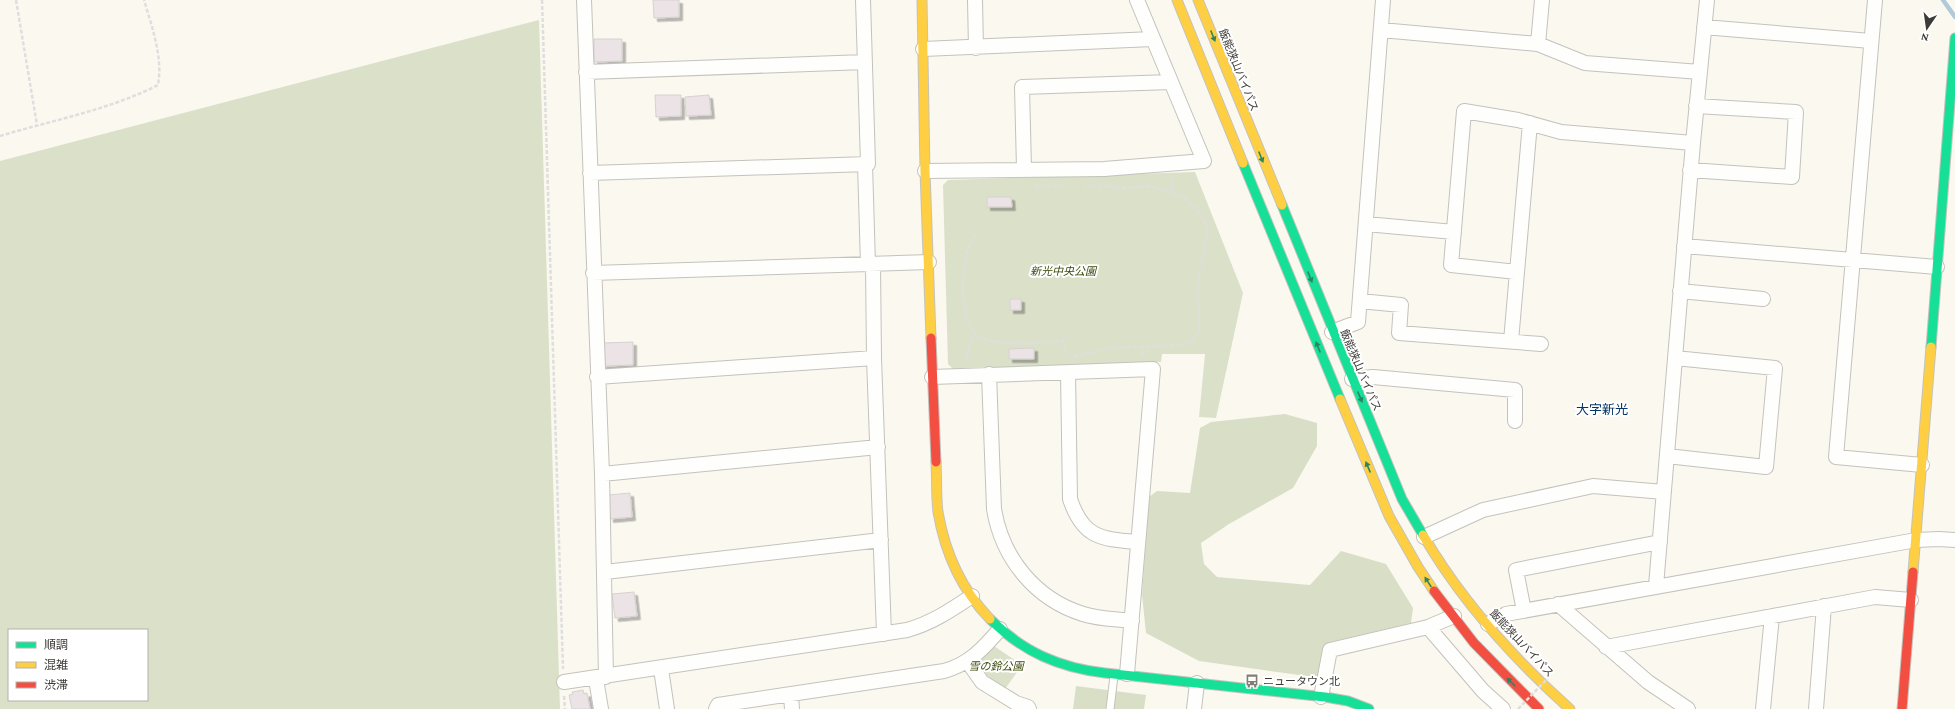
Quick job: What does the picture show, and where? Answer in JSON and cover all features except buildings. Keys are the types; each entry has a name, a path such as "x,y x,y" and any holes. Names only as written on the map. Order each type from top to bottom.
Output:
{"main road":[{"path":"922,0 925,171 938,511 953,566 972,596 1000,630 1034,653 1062,665 1120,674 1321,697 1362,705 1369,709"},
{"path":"1177,0 1347,417 1389,516 1418,567 1474,643 1539,709"},
{"name":"飯能狭山バイパス","path":"1198,0 1332,332 1402,499 1424,538 1468,602 1524,666 1570,709"},
{"path":"1902,709 1955,38"}],"street":[{"path":"584,0 605,572 601,709"},
{"path":"590,173 868,164 863,0"},
{"path":"975,0 976,48"},
{"path":"925,171 1104,168 1204,161 1138,0"},
{"path":"1332,332 1358,322 1384,0"},
{"path":"1538,44 1542,0"},
{"path":"1656,586 1690,170 1707,0"},
{"path":"1875,0 1836,457 1922,465"},
{"path":"1704,27 1872,41"},
{"path":"1381,30 1538,44 1585,63 1700,72"},
{"path":"923,49 976,48 1153,39"},
{"path":"586,72 864,62"},
{"path":"1024,170 1022,87 1171,82"},
{"path":"1690,170 1792,177 1796,112 1696,106"},
{"path":"1517,272 1451,265 1464,111 1530,123 1561,132 1693,143"},
{"path":"1511,341 1530,123"},
{"path":"865,164 878,447 884,634"},
{"path":"1366,224 1454,232"},
{"path":"1684,246 1937,267"},
{"path":"593,273 929,262"},
{"path":"1680,291 1764,299"},
{"path":"1360,301 1401,305 1399,333 1541,344"},
{"path":"597,377 874,358"},
{"path":"1667,456 1766,467 1775,368 1675,358"},
{"path":"932,377 1153,369 1137,542 1132,621 1120,674"},
{"path":"1068,373 1070,499 1074,513 1090,531 1102,538 1137,542"},
{"path":"989,374 994,509 997,528 1004,547 1023,575 1034,586 1065,607 1085,615 1132,621"},
{"path":"1352,379 1373,377 1516,390 1514,421"},
{"path":"602,474 878,447"},
{"path":"1424,538 1483,510 1593,486 1664,492"},
{"path":"605,572 881,540"},
{"path":"1488,624 1506,614 1656,586 1916,540 1955,540"},
{"path":"1524,611 1516,570 1660,542"},
{"path":"564,682 661,669 907,630 929,623 972,596"},
{"path":"1606,647 1875,597 1910,600"},
{"path":"1558,604 1648,682 1688,709"},
{"path":"1816,709 1824,606"},
{"path":"1321,697 1330,650 1428,626 1454,616"},
{"path":"1763,709 1772,616"},
{"path":"1428,626 1483,691 1503,709"},
{"path":"716,709 718,705 791,695 957,668 968,662 982,650 1000,630"},
{"path":"968,662 982,682 1016,703 1028,707 1029,709"},
{"path":"661,669 667,709"},
{"path":"1194,709 1197,682"},
{"path":"791,695 792,709"}],"lane":[{"path":"1110,709 1120,674"}],"path":[{"path":"16,0 37,125"},
{"path":"0,136 66,118 145,92 158,85 160,75 155,36 144,0"},
{"path":"542,0 564,709"},
{"path":"1171,163 1172,192"},
{"path":"1062,341 1068,358 1117,347 1188,344 1198,335 1199,330 1198,281 1208,229 1199,211 1186,199 1172,192 1151,186 1123,188 1080,185"},
{"path":"1035,186 1065,186"},
{"path":"976,234 969,247 962,278 964,300 968,319 974,332 978,336 990,342 1062,341 1068,336"},
{"path":"963,376 967,353 974,332"},
{"path":"1142,347 1142,369"},
{"path":"1518,709 1550,676"}],"green space":[{"path":"539,20 560,709 0,709 0,161"},
{"name":"新光中央公園","path":"1195,172 1243,293 1216,418 1199,417 1205,354 1162,354 1161,362 953,369 948,364 943,185 948,180"},
{"path":"1285,414 1317,423 1317,446 1293,488 1229,524 1201,543 1204,564 1217,577 1310,585 1341,551 1386,564 1413,608 1411,623 1330,642 1321,678 1199,661 1146,633 1142,595 1149,497 1157,491 1190,493 1200,428 1211,422"},
{"name":"雪の鈴公園","path":"994,646 1022,665 1005,689 985,677 979,668 980,660"},
{"path":"1076,686 1146,695 1144,709 1073,709"}],"waterway":[{"path":"1943,0 1955,17"}],"traffic: fast":[{"path":"1931,347 1955,38"},
{"path":"1243,163 1340,399"},
{"path":"1282,205 1402,499 1423,535"},
{"path":"990,619 1003,631 1029,649 1058,662 1088,671 1325,697 1348,701 1369,709"}],"traffic: slow":[{"path":"922,0 925,171 931,338"},
{"path":"1177,0 1243,163"},
{"path":"1198,0 1282,205"},
{"path":"1913,572 1931,347"},
{"path":"1340,399 1389,516 1418,567 1434,591"},
{"path":"936,462 938,512 945,542 963,583 990,619"},
{"path":"1423,535 1454,583 1490,628 1528,670 1570,709"}],"traffic: jam":[{"path":"931,338 936,462"},
{"path":"1902,709 1913,572"},
{"path":"1434,591 1474,643 1539,709"}],"place":[{"name":"ニュータウン北","path":"1252,681"}],"district":[{"name":"大字新光","path":"1602,409"}]}
